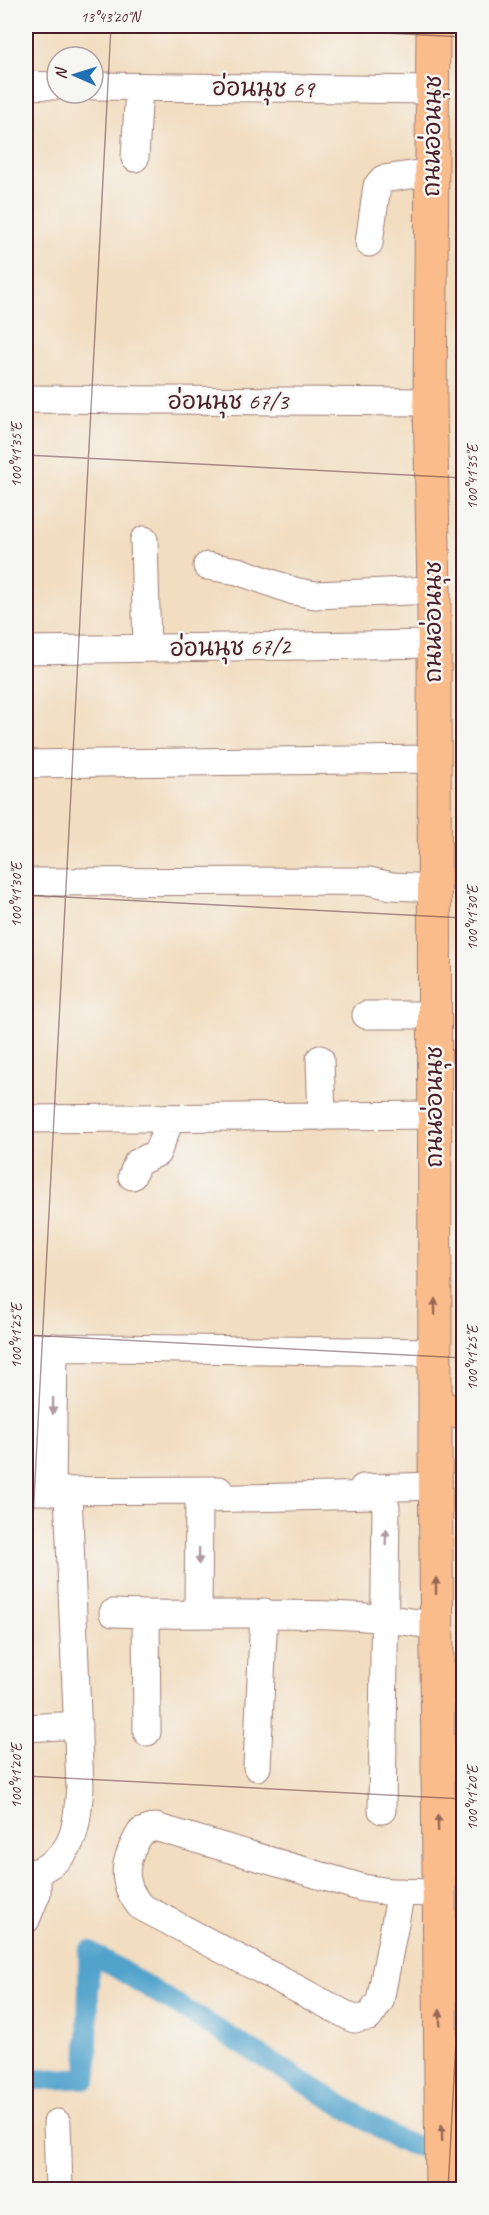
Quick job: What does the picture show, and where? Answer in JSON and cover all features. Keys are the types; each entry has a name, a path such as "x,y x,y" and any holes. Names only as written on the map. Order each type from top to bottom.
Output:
{"main road":[{"name":"ถนนอ่อนนุช","path":"433,26 430,402 434,590 435,1352 449,1411 449,1447 436,1486 442,2190"}],"street":[{"path":"26,85 45,86"},
{"name":"อ่อนนุช 69","path":"105,86 433,90"},
{"path":"135,158 139,87"},
{"path":"369,243 376,186 383,179 432,172"},
{"name":"อ่อนนุช 67/3","path":"26,399 430,402"},
{"path":"144,540 147,648"},
{"path":"207,566 238,571 294,591 315,595 434,590"},
{"name":"อ่อนนุช 67/2","path":"26,650 434,644"},
{"path":"26,764 434,759"},
{"path":"26,882 369,880 392,886 435,888"},
{"path":"366,1015 433,1016"},
{"path":"320,1059 322,1117"},
{"path":"26,1119 434,1115"},
{"path":"132,1176 136,1163 157,1154 171,1118"},
{"path":"26,1920 37,1893 31,1873 65,1855 75,1833 80,1787 78,1725 44,1492 38,1347 435,1352"},
{"path":"44,1492 436,1486"},
{"path":"198,1613 199,1499 374,1495 382,1497 386,1507 382,1810"},
{"path":"113,1613 146,1615 264,1612 383,1617 436,1626"},
{"path":"257,1767 264,1612"},
{"path":"146,1615 147,1732"},
{"path":"26,1728 78,1725"},
{"path":"401,1892 380,2001 369,2017 354,2019 140,1906 128,1891 125,1878 136,1839 141,1832 155,1827 363,1888 439,1893"},
{"path":"57,2123 59,2190"}],"waterway":[{"path":"26,2080 87,2078 89,1951 400,2141 464,2160"}]}
